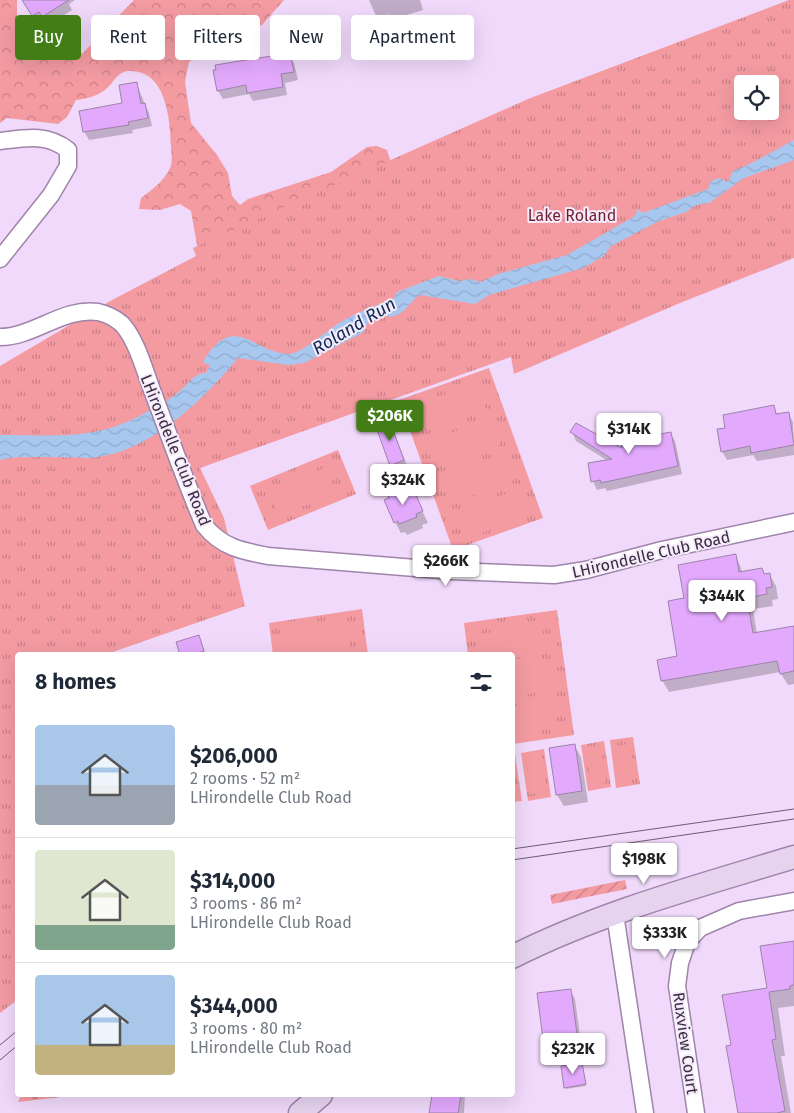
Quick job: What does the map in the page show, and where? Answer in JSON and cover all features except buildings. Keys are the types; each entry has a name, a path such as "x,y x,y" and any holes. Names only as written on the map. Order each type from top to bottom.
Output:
{"main road":[{"path":"515,956 568,931 615,914 794,857"},
{"path":"300,1113 319,1097"}],"street":[{"path":"0,141 44,137 58,141 68,150 68,166 51,195 0,259"},
{"name":"LHirondelle Club Road","path":"0,337 10,337 63,317 82,312 99,312 111,316 122,325 143,366 204,525 212,536 238,550 268,556 452,572 554,575 586,570 662,550 794,522"},
{"name":"Ruxview Court","path":"696,1113 677,986 680,963 687,942 700,928 739,911 794,901"},
{"path":"615,914 645,1113"}],"green space":[{"path":"0,0 17,0 15,60 81,60 81,53 91,45 91,60 165,60 165,15 120,15 134,0 284,0 260,26 260,15 175,15 175,60 192,60 189,62 185,82 191,123 217,155 228,173 232,196 240,205 248,199 331,172 367,147 377,146 387,150 391,163 200,262 191,211 180,204 160,210 139,209 141,198 168,173 172,157 167,109 158,86 151,78 141,72 124,72 102,92 91,97 76,100 67,117 58,124 7,118 0,123"},
{"name":"Lake Roland","path":"789,0 794,0 794,258 680,303 514,374 511,357 200,468 224,518 245,606 113,652 15,652 15,1002 0,1013 0,366 112,300 196,256 193,248 528,99"},
{"path":"489,368 543,518 453,550 399,400"},
{"path":"477,382 486,409 429,430 419,404"},
{"path":"490,418 500,445 442,466 432,440"},
{"path":"338,450 356,494 268,530 250,486"},
{"path":"503,454 513,481 455,502 445,475"},
{"path":"326,467 337,493 279,516 269,490"},
{"path":"516,490 526,516 468,538 459,511"},
{"path":"362,609 368,652 273,652 269,623"},
{"path":"557,610 574,735 515,744 515,652 468,652 464,623"},
{"path":"346,623 350,651 288,652 285,631"},
{"path":"542,625 546,653 515,658 515,652 484,652 481,634"},
{"path":"548,663 551,691 515,696 515,668"},
{"path":"553,701 557,728 515,735 515,706"},
{"path":"633,737 640,784 616,788 610,740"},
{"path":"604,741 611,787 588,791 581,745"},
{"path":"630,744 635,778 619,781 614,746"},
{"path":"601,748 606,783 591,785 586,751"},
{"path":"544,749 551,797 528,801 521,753"},
{"path":"515,754 522,801 515,802"},
{"path":"542,757 547,791 531,794 526,759"},
{"path":"625,880 627,889 552,904 550,895"},
{"path":"20,1097 61,1097 18,1102"}],"water":[{"name":"Roland Run","path":"794,140 794,160 744,178 709,203 696,205 686,212 659,221 611,246 604,256 583,268 489,295 475,304 420,295 399,314 387,317 374,316 370,319 364,332 304,363 289,365 238,358 191,408 172,423 152,437 109,455 87,458 29,457 0,460 0,435 57,435 92,432 127,422 155,408 175,395 196,376 207,372 210,365 204,363 204,360 215,345 226,338 236,336 278,352 295,353 344,320 393,299 397,292 439,276 459,281 470,279 481,282 498,274 567,255 635,216 638,209 643,213 708,189 711,181 719,178 728,182 733,171 756,161"}],"tram line":[{"path":"515,849 794,809"},
{"path":"515,860 794,819"},
{"path":"0,1045 15,1032"},
{"path":"0,1060 15,1048"}]}
